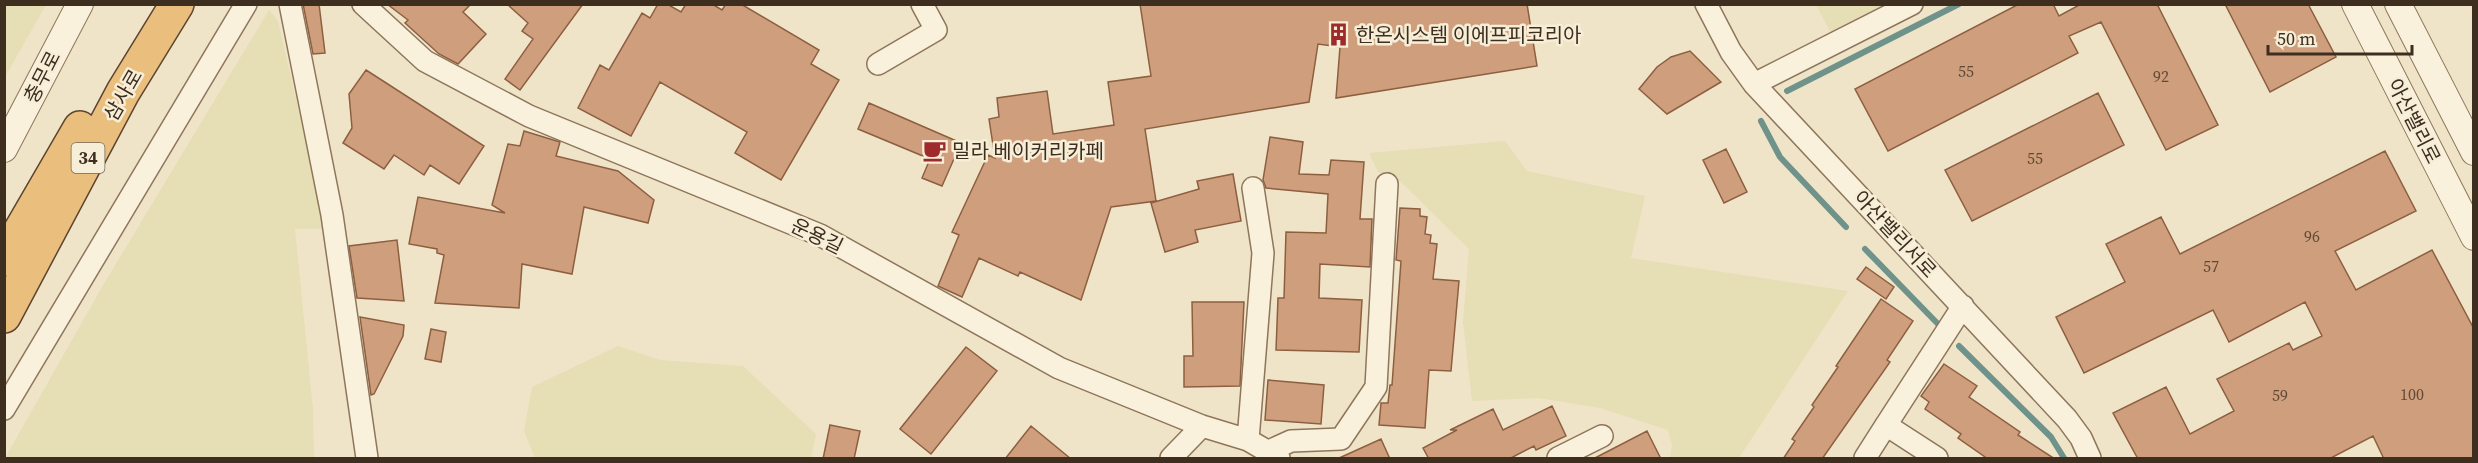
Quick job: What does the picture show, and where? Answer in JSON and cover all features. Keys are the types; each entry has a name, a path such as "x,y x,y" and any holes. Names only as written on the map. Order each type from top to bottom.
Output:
{"highway":[{"name":"삼사로","path":"4,259 151,4"},
{"name":"삼사로","path":"4,316 123,92 177,4"}],"street":[{"name":"충무로","path":"4,149 80,4"},
{"path":"4,409 246,4"},
{"path":"290,4 332,215 367,459"},
{"name":"운용길","path":"363,4 425,60 529,117 820,235 1059,368 1202,426 1248,440 1274,455"},
{"path":"878,64 936,30 922,4"},
{"name":"아산밸리서로","path":"1706,4 1731,52 1754,84 1964,306 2067,419 2081,438 2090,459"},
{"path":"1754,84 1912,4"},
{"name":"아산밸리로","path":"2355,4 2474,237"},
{"name":"아산밸리로","path":"2398,4 2474,152"},
{"path":"1274,455 1291,441 1341,439 1376,387 1387,184"},
{"path":"1248,440 1263,253 1252,188"},
{"path":"1865,459 1964,306"},
{"path":"1886,425 1937,459"},
{"path":"1172,459 1202,426"},
{"path":"1558,459 1602,436"}],"shaded area":[{"path":"4,5 46,5 5,77"},
{"path":"1816,5 1893,5 1833,37"},
{"path":"269,10 278,21 326,229 295,229 313,409 314,458 5,458 102,287"},
{"path":"1505,141 1527,171 1645,196 1631,258 1848,291 1739,458 1670,458 1672,445 1668,430 1600,408 1538,398 1472,401 1463,322 1469,249 1400,181 1378,172 1369,153"},
{"path":"618,346 660,360 743,366 816,434 811,458 535,458 524,431 532,387"}],"building":[{"path":"303,4 319,4 325,53 313,54"},
{"path":"387,4 471,4 463,12 486,34 458,64 439,54 405,23 408,20"},
{"path":"507,4 583,4 520,90 505,79 533,39 522,31 528,23"},
{"path":"658,4 667,4 681,12 686,4 712,4 722,10 726,4 741,4 819,50 811,64 839,80 781,180 735,153 747,132 660,82 631,136 578,108 600,65 609,70 642,13 650,18"},
{"path":"1140,4 1527,4 1537,66 1336,98 1340,47 1318,44 1309,102 1145,129 1156,201 1111,207 1081,300 1020,272 1018,276 979,258 962,297 938,286 959,235 952,232 988,155 995,158 989,119 999,117 997,98 1047,91 1053,134 1114,125 1108,82 1151,76"},
{"path":"2019,4 2053,4 2059,16 2081,4 2157,4 2218,125 2166,150 2101,22 2069,36 2078,53 1888,151 1855,89"},
{"path":"2225,4 2308,4 2336,57 2270,92"},
{"path":"1690,51 1721,82 1667,114 1639,89 1657,67 1671,57"},
{"path":"366,70 484,146 459,184 430,165 424,175 394,155 384,169 343,143 352,128 349,94"},
{"path":"2098,93 2124,145 1972,221 1945,170"},
{"name":"밀라 베이커리카페","path":"869,103 961,143 942,186 922,178 930,159 858,129"},
{"path":"524,131 560,142 556,156 618,171 654,200 648,223 584,207 572,274 522,264 519,308 435,303 444,255 437,253 437,249 409,244 418,197 505,213 492,205 508,144 520,146"},
{"path":"1270,137 1303,142 1299,174 1329,175 1331,160 1364,162 1360,219 1372,219 1370,267 1320,264 1319,298 1362,300 1359,352 1276,350 1278,298 1284,298 1286,232 1326,233 1328,194 1266,188 1263,180"},
{"path":"1726,149 1747,192 1724,203 1703,160"},
{"path":"2385,151 2416,211 2335,251 2356,290 2432,250 2474,329 2474,459 2384,459 2373,436 2329,459 2138,459 2113,413 2166,387 2190,434 2234,411 2217,379 2289,343 2293,350 2322,336 2305,302 2229,342 2213,310 2084,373 2056,317 2125,282 2106,244 2161,217 2180,254"},
{"path":"1233,174 1241,221 1195,230 1198,242 1165,252 1151,203 1199,189 1197,181"},
{"path":"1400,208 1420,209 1420,216 1427,217 1425,234 1431,235 1430,243 1437,244 1433,279 1459,281 1451,371 1429,370 1425,428 1379,425 1381,403 1388,403 1390,385 1392,385 1401,261 1396,260"},
{"path":"397,240 404,301 357,298 349,246"},
{"path":"1866,267 1894,287 1886,299 1857,279"},
{"path":"1881,299 1913,321 1887,360 1890,362 1822,459 1783,459 1795,441 1792,439 1814,407 1812,405"},
{"path":"1192,302 1244,302 1240,386 1184,387 1184,356 1193,356"},
{"path":"360,317 404,325 403,336 374,394 371,395"},
{"path":"431,329 446,332 441,362 425,359"},
{"path":"966,347 997,371 931,454 900,429"},
{"path":"1944,364 1977,386 1969,397 2020,432 2018,435 2055,459 1988,459 1958,438 1961,434 1925,409 1929,402 1921,396"},
{"path":"1268,380 1324,385 1321,424 1265,420"},
{"path":"1552,406 1566,436 1536,450 1534,446 1509,459 1429,459 1423,448 1457,430 1450,430 1493,409 1503,430"},
{"path":"830,425 860,431 854,459 823,459"},
{"path":"1031,426 1071,459 1005,459"},
{"path":"1647,431 1661,459 1593,459"},
{"path":"1381,439 1390,459 1337,459"}],"waterway":[{"path":"1787,91 1959,4"},
{"path":"1761,121 1780,157 1846,227"},
{"path":"1865,249 1938,324"},
{"path":"1959,346 2051,437 2064,458"}],"place":[{"name":"한온시스템 이에프피코리아","path":"1338,35"},
{"name":"밀라 베이커리카페","path":"934,151"}]}
